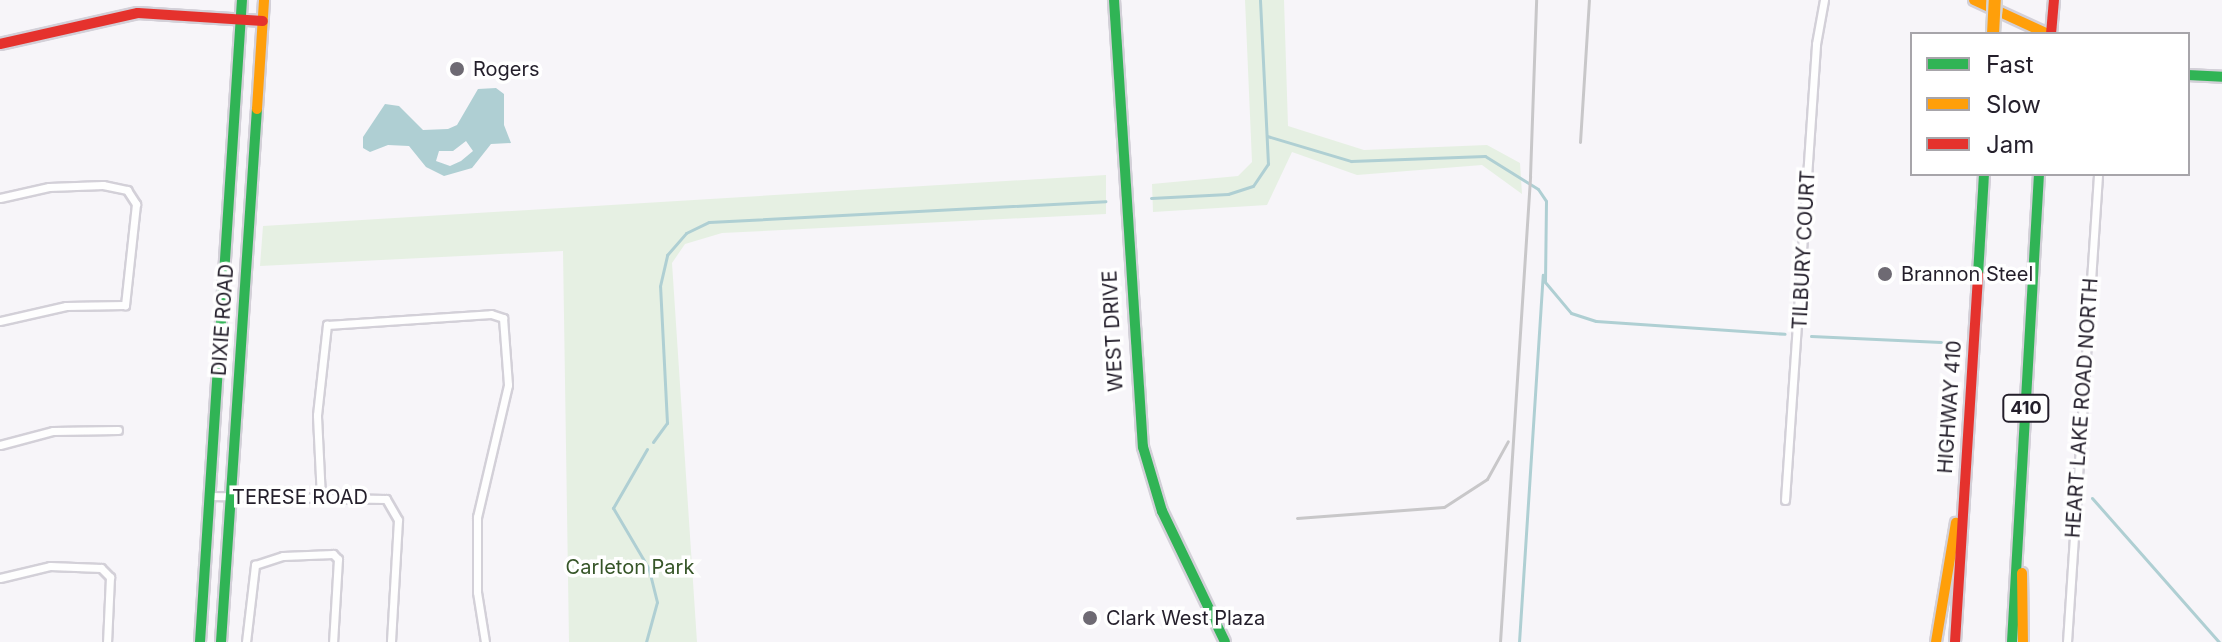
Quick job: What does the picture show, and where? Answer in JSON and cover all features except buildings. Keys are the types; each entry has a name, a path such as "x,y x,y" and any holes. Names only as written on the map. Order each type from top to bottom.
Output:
{"main road":[{"name":"DIXIE ROAD","path":"200,642 242,0"},
{"name":"DIXIE ROAD","path":"221,642 264,0"},
{"name":"WEST DRIVE","path":"1114,0 1143,447 1162,511 1225,642"},
{"path":"1974,0 2046,32"},
{"path":"1993,32 1995,0"},
{"path":"2050,32 2054,0"},
{"path":"0,44 138,13 263,21"},
{"path":"2190,75 2222,77"},
{"name":"HIGHWAY 410","path":"1955,642 1984,176"},
{"name":"410","path":"2012,642 2039,176"},
{"path":"1936,642 1964,489"},
{"path":"2018,541 2023,642"}],"street":[{"name":"TILBURY COURT","path":"1785,500 1816,44 1824,0"},
{"name":"HEART LAKE ROAD NORTH","path":"2067,642 2098,176"},
{"path":"0,198 49,187 103,185 127,190 136,204 125,305 66,306 0,321"},
{"path":"321,498 317,415 327,325 491,314 503,318 508,385 477,517 477,592 485,642"},
{"path":"0,445 53,431 118,430"},
{"name":"TERESE ROAD","path":"210,496 386,499 397,512 391,642"},
{"path":"246,642 255,565 283,556 333,554 338,559 333,642"},
{"path":"0,578 50,566 101,568 110,577 107,642"}],"green space":[{"path":"1245,0 1284,0 1288,126 1364,150 1487,145 1520,163 1522,194 1482,165 1357,175 1292,152 1267,205 1153,212 1152,184 1238,176 1252,162"},
{"name":"Carleton Park","path":"1106,175 1106,214 722,233 685,244 672,263 697,642 569,642 563,251 260,266 263,226"}],"water":[{"path":"496,88 504,94 504,125 511,143 491,144 472,168 444,176 426,167 409,146 388,145 370,152 363,148 363,137 385,104 399,106 423,130 448,129 457,125 478,89","holes":["466,141 473,151 450,166 436,161 439,151 453,151"]}],"waterway":[{"path":"1151,198 1228,194 1253,186 1268,164 1260,0"},
{"path":"1267,136 1351,161 1485,156 1538,189 1546,201 1545,282 1571,313 1596,321 1785,334"},
{"path":"653,442 667,423 660,286 667,255 686,233 709,222 1105,201"},
{"path":"1519,642 1543,275"},
{"path":"1811,336 1941,342"},
{"path":"646,642 657,602 649,569 613,508 647,449"},
{"path":"2092,498 2219,642"}],"railway":[{"path":"1500,642 1530,176 1536,0"},
{"path":"1580,142 1589,0"},
{"path":"1297,518 1444,507 1487,479 1508,441"}],"traffic: fast":[{"path":"200,642 242,0"},
{"path":"1114,0 1143,447 1162,511 1225,642"},
{"path":"2190,75 2222,77"},
{"path":"221,642 257,109"},
{"path":"1978,275 1984,176"},
{"path":"2012,642 2039,176"}],"traffic: slow":[{"path":"257,109 264,0"},
{"path":"1974,0 2044,32"},
{"path":"1993,32 1995,0"},
{"path":"1936,642 1956,523"},
{"path":"2022,573 2023,642"}],"traffic: jam":[{"path":"2051,32 2054,0"},
{"path":"0,44 138,13 263,21"},
{"path":"1955,642 1978,275"}],"place":[{"name":"Rogers","path":"457,69"},
{"name":"Brannon Steel","path":"1885,274"},
{"name":"Clark West Plaza","path":"1090,618"}]}
